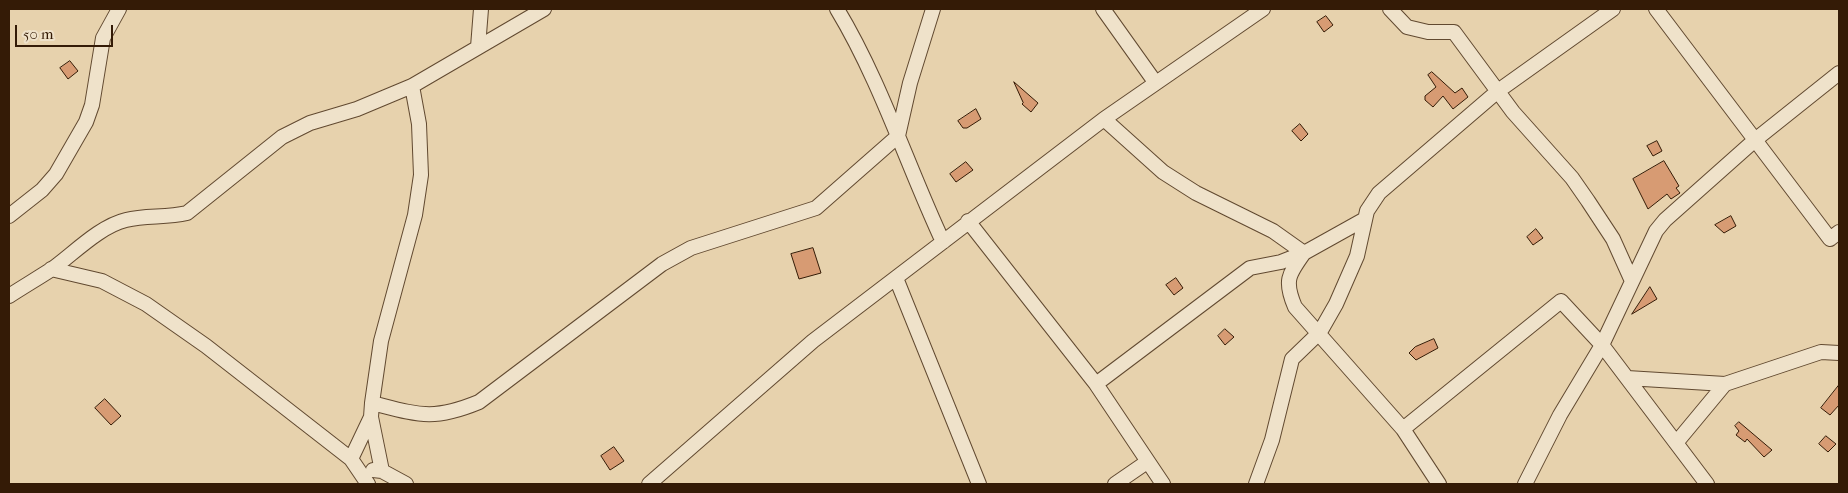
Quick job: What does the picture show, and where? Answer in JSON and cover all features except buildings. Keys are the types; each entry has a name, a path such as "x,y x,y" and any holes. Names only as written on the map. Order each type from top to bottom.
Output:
{"street":[{"path":"9,216 42,190 56,174 86,122 92,105 103,38 119,9"},
{"path":"478,46 481,9"},
{"path":"9,296 51,269 99,234 124,220 152,216 167,218 187,213 289,134 310,123 357,109 412,86 544,9"},
{"path":"837,9 870,72 943,242"},
{"path":"371,410 418,415 456,411 479,402 662,264 691,248 816,208 898,136 910,82 933,9"},
{"path":"1102,9 1155,82"},
{"path":"650,484 813,341 1104,119 1263,9"},
{"path":"1390,9 1407,27 1428,32 1454,32 1498,91 1588,200 1613,238 1632,279"},
{"path":"1256,484 1272,440 1292,360 1320,332 1336,304 1357,256 1367,211 1379,193 1498,91 1613,9"},
{"path":"1656,9 1830,239 1839,232"},
{"path":"1525,484 1560,415 1602,345 1632,279 1656,231 1664,220 1755,140 1839,74"},
{"path":"355,464 371,410 381,341 415,215 421,176 419,124 412,86"},
{"path":"1104,119 1163,172 1196,194 1273,231 1304,253"},
{"path":"1096,384 1250,268 1281,262 1304,253 1365,219"},
{"path":"968,221 1096,384 1163,484"},
{"path":"1304,253 1289,274 1289,288 1296,307 1403,428 1438,484"},
{"path":"51,269 102,281 146,304 206,346 355,464 368,484"},
{"path":"896,278 979,484"},
{"path":"1403,428 1561,301 1602,345 1707,484"},
{"path":"1627,378 1725,384 1822,352 1839,353"},
{"path":"1676,444 1725,384"},
{"path":"371,410 382,471"},
{"path":"1116,484 1148,462"},
{"path":"355,464 382,471 406,484"}]}
